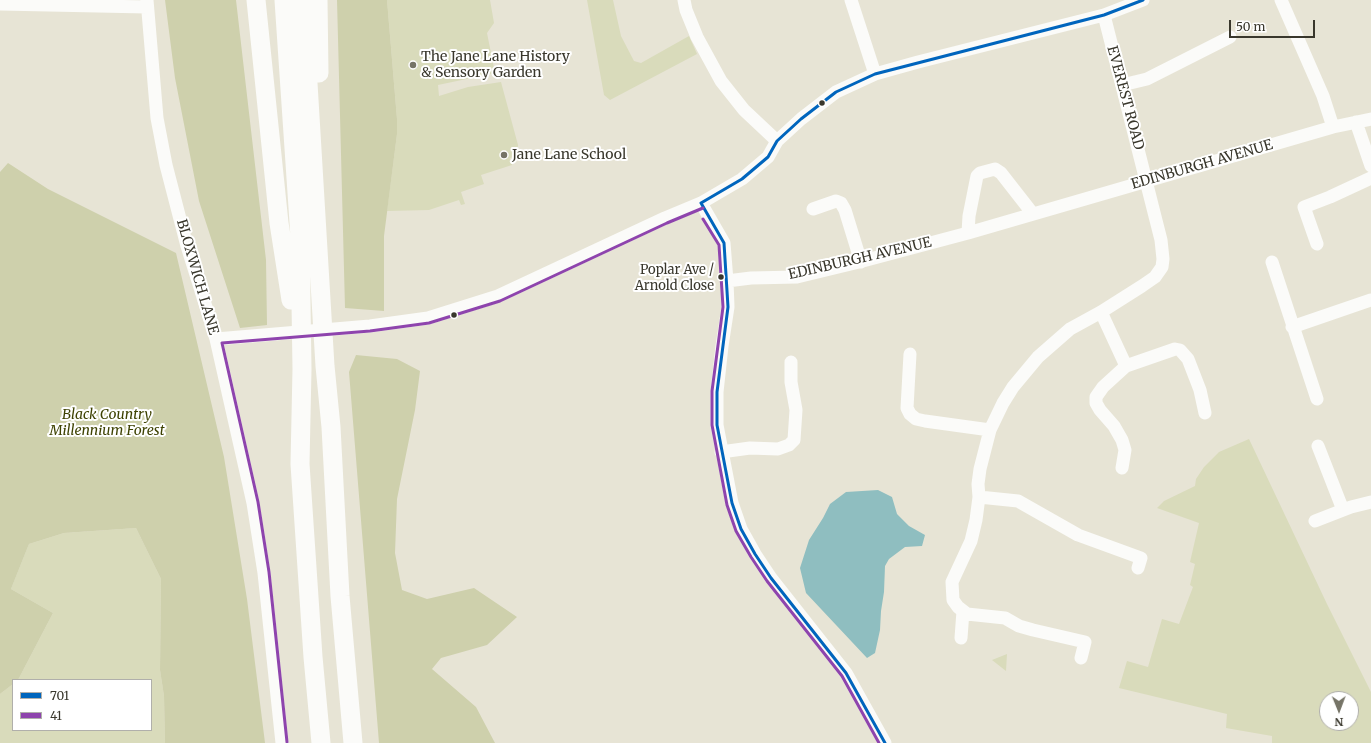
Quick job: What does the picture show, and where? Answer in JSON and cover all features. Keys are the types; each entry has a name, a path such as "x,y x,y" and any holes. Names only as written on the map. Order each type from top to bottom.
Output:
{"highway":[{"path":"256,0 279,223 302,368"},
{"path":"284,0 300,238 302,368 300,464 313,657 321,743"},
{"path":"303,0 325,366 331,427 340,596 353,743"},
{"path":"318,0 325,366"}],"street":[{"path":"684,0 686,10 697,37 721,82 744,110 777,141"},
{"path":"851,0 875,74"},
{"path":"216,339 370,326 428,318 498,296 665,218 701,203 742,179 768,157 777,141 801,119 836,92 875,74 1104,15 1142,0"},
{"path":"1282,0 1323,96 1333,127"},
{"path":"0,4 147,4"},
{"name":"BLOXWICH LANE","path":"147,4 157,118 166,165 187,246 216,339 253,503 264,573 282,743"},
{"name":"EVEREST ROAD","path":"963,611 958,608 953,600 952,582 971,541 979,497 978,484 980,469 990,430 1003,403 1013,387 1038,357 1070,329 1101,312 1155,277 1162,267 1163,259 1161,240 1104,15"},
{"path":"1122,85 1147,79 1230,37"},
{"name":"EDINBURGH AVENUE","path":"727,281 750,278 797,276 860,262 968,233 1333,127 1371,118"},
{"path":"1356,122 1371,166"},
{"path":"968,233 969,216 977,176 980,173 995,169 1001,173 1033,214"},
{"path":"1317,244 1304,207 1330,198 1371,178"},
{"path":"813,209 836,201 841,203 845,210 860,262"},
{"path":"701,203 724,243 728,307 717,392 717,426 732,503 742,529 755,554 771,578 846,673 885,743"},
{"path":"1272,262 1317,399"},
{"path":"1292,326 1371,300"},
{"path":"1101,312 1126,366"},
{"path":"1122,468 1126,450 1114,426 1096,403 1096,397 1103,387 1126,366 1175,349 1180,350 1188,359 1192,369 1200,390 1205,413"},
{"path":"910,354 907,408 910,414 916,419 925,421 990,430"},
{"path":"721,452 750,448 778,449 789,446 794,440 796,410 791,382 791,362"},
{"path":"1318,446 1343,510"},
{"path":"979,497 1018,501 1078,535 1141,558 1138,568"},
{"path":"1315,521 1343,510 1371,502"},
{"path":"961,638 963,611 967,614 1005,618 1019,626 1084,642 1081,658"}],"green space":[{"path":"165,0 236,0 266,260 267,325 240,328 199,201 175,78"},
{"path":"337,0 387,0 397,134 384,236 384,311 345,308"},
{"path":"387,0 490,0 494,23 487,33 495,73 438,85 439,96 468,87 501,82 518,145 517,156 510,158 512,165 481,175 484,184 461,192 465,204 461,205 459,200 429,210 387,211 397,134 397,119"},
{"path":"587,0 613,0 621,36 634,61 641,63 689,36 697,54 610,100 604,95"},
{"name":"Black Country Millennium Forest","path":"8,163 48,189 176,253 224,457 247,599 265,743 165,743 164,696 160,670 161,579 136,528 64,533 29,544 11,589 53,613 19,679 12,679 12,685 0,694 0,172"},
{"path":"356,355 397,359 420,371 415,410 397,499 395,553 402,590 427,599 474,588 517,617 487,645 441,658 432,669 476,707 495,743 379,743 349,372"},
{"path":"1249,439 1327,604 1371,692 1371,743 1272,743 1272,736 1226,728 1227,714 1119,688 1127,661 1148,667 1162,619 1179,624 1193,587 1190,585 1195,564 1190,562 1199,523 1157,508 1164,501 1195,486 1196,479 1204,467 1219,452"},
{"path":"136,528 161,579 160,670 164,696 165,743 0,743 0,694 12,685 12,731 152,731 152,679 19,679 53,613 11,589 29,544 64,533"},
{"path":"1007,654 1006,671 992,660"}],"water":[{"path":"878,490 892,497 897,514 909,526 925,535 922,546 905,547 889,559 885,566 880,630 875,653 867,658 806,593 800,568 809,540 830,504 846,492"}],"transit line":[{"name":"701","path":"701,203 742,179 768,157 777,141 801,119 836,92 875,74 1104,15 1143,0"},
{"name":"701","path":"701,203 724,243 728,307 717,392 717,425 732,503 741,529 755,554 771,578 846,673 885,743"},
{"name":"41","path":"287,742 269,572 258,502 222,343 370,331 429,323 500,301 667,223 703,208"},
{"name":"41","path":"703,219 719,245 723,307 712,391 712,425 727,505 736,531 751,557 767,581 842,676 879,743"}],"place":[{"name":"The Jane Lane History & Sensory Garden","path":"413,65"},
{"name":"Jane Lane School","path":"504,155"},
{"name":"Poplar Ave / Arnold Close","path":"721,277"}]}
